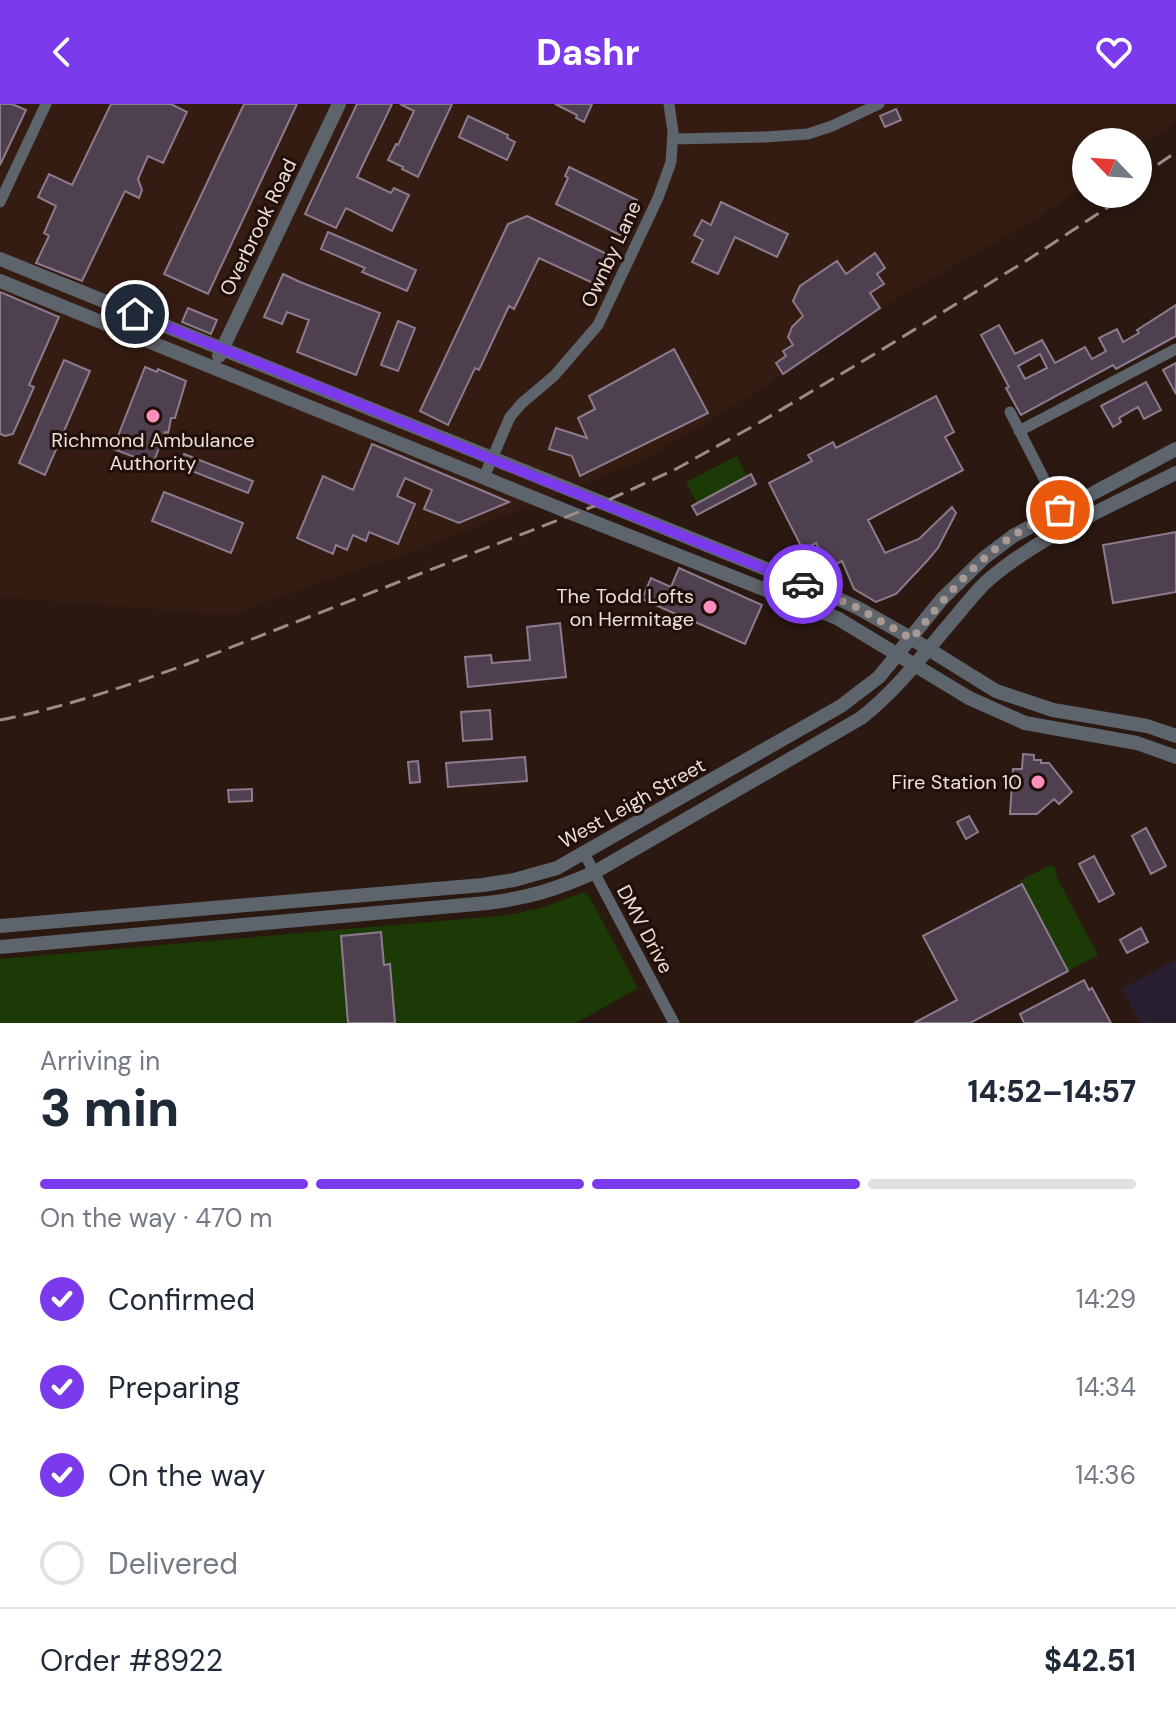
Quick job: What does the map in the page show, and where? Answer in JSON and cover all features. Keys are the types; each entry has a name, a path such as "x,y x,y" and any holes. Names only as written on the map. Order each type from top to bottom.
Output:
{"street":[{"path":"0,202 46,104"},
{"name":"Overbrook Road","path":"214,368 339,104"},
{"name":"Ownby Lane","path":"484,477 510,417 554,376 598,325 671,162 673,139 669,104"},
{"path":"673,139 808,134 879,104"},
{"path":"0,259 828,594 912,639 996,691 1053,710 1147,726 1176,736"},
{"path":"0,281 837,618 969,698 1025,723 1137,743 1176,757"},
{"path":"98,321 105,302"},
{"path":"1019,431 1176,349"},
{"path":"1010,412 1069,528"},
{"name":"West Leigh Street","path":"0,926 483,885 557,868 841,706 879,677 942,599 984,558 1013,536 1176,449"},
{"name":"West Leigh Street","path":"0,947 520,899 595,872 861,718 890,693 982,586 1001,569 1069,528 1176,473"},
{"name":"DMV Drive","path":"584,853 674,1023"}],"shaded area":[{"path":"0,104 1176,104 1176,122 1152,138 1152,128 1072,128 1072,194 1038,218 880,308 769,384 644,460 444,540 229,615 0,597"},
{"path":"1176,959 1176,1023 1140,1023 1122,989"}],"green space":[{"path":"737,456 747,476 697,503 686,482"},
{"path":"1050,865 1056,868 1055,874 1098,955 1068,971 1020,881"},
{"path":"584,892 638,988 576,1023 0,1023 0,959 510,915 541,908"}],"building":[{"path":"0,104 12,104 26,110 0,165"},
{"path":"111,104 171,104 187,112 163,163 148,156 138,179 142,190 139,198 125,191 82,281 36,263 49,236 44,233 56,206 38,197 49,174 72,185"},
{"path":"244,104 297,104 208,294 164,274"},
{"path":"357,104 392,104 357,177 391,193 394,188 409,195 392,231 346,208 336,228 305,214"},
{"path":"400,104 452,104 418,177 388,160 414,111"},
{"path":"555,104 592,104 584,122"},
{"path":"896,109 901,120 885,127 880,116"},
{"path":"468,116 508,135 507,138 515,142 507,160 459,137"},
{"path":"569,167 637,200 620,235 556,204 568,178 565,176"},
{"path":"721,202 788,234 777,257 735,237 718,274 692,262 703,240 694,235 702,220 711,225"},
{"path":"527,216 609,255 595,284 539,258 514,309 509,306 479,370 475,368 448,425 420,411 508,224"},
{"path":"328,232 416,270 407,291 362,272 365,268 321,249"},
{"path":"875,253 885,268 877,274 884,284 870,293 880,308 783,374 776,363 786,356 783,351 793,345 788,337 792,327 803,316 793,301 800,286 837,261 846,274"},
{"path":"283,274 380,313 356,375 297,352 309,320 287,312 282,324 264,317"},
{"path":"0,292 59,317 29,385 34,387 13,434 5,436 0,434"},
{"path":"1176,305 1176,336 1116,369 1113,365 1021,415 981,335 999,325 1015,354 1042,340 1055,363 1085,347 1092,359 1106,351 1099,338 1117,329 1123,342 1139,333 1137,330","holes":["1040,354 1047,368 1025,379 1018,366"]},
{"path":"188,308 217,320 211,334 182,322"},
{"path":"398,321 415,328 398,371 381,365"},
{"path":"674,349 708,413 580,476 572,456 549,449 556,428 587,438 578,418 595,409 589,396"},
{"path":"64,360 90,371 45,475 19,463"},
{"path":"1176,363 1176,394 1163,370"},
{"name":"Richmond Ambulance Authority","path":"145,367 186,381 175,418 171,418 168,433 165,432 153,464 113,449"},
{"path":"1146,382 1161,410 1144,419 1138,407 1119,418 1121,422 1113,427 1101,406"},
{"path":"936,396 954,432 945,437 963,470 868,520 885,553 919,539 952,507 956,513 938,548 927,561 896,594 876,602 854,589 842,561 829,568 816,543 803,550 769,483 812,461 808,455 833,442 836,448"},
{"path":"372,444 509,502 459,523 424,509 432,490 405,478 397,496 415,504 398,544 369,532 366,541 353,535 347,550 336,545 333,554 297,538 323,476 353,490"},
{"path":"184,454 253,481 248,493 179,466"},
{"path":"751,474 756,484 697,515 692,506"},
{"path":"164,492 243,523 231,553 152,521"},
{"path":"1176,532 1176,592 1113,603 1103,545"},
{"name":"The Todd Lofts on Hermitage","path":"679,568 762,605 745,644 686,618 685,622 677,618 678,615 642,599 651,578 671,587"},
{"path":"560,623 566,677 468,687 465,657 491,655 492,663 530,660 527,627"},
{"path":"490,710 492,739 463,741 461,712"},
{"name":"Fire Station 10","path":"1023,754 1034,755 1034,760 1049,763 1072,792 1059,804 1054,799 1037,814 1010,814 1013,769 1022,769"},
{"path":"525,757 527,781 448,787 446,763"},
{"path":"418,761 420,782 410,783 408,762"},
{"path":"252,789 252,801 229,802 228,790"},
{"path":"969,816 978,832 966,839 957,822"},
{"path":"1146,828 1166,866 1151,874 1132,836"},
{"path":"1094,856 1114,894 1099,902 1079,864"},
{"path":"1022,884 1068,971 970,1023 914,1023 957,1000 923,936"},
{"path":"1141,928 1148,942 1127,953 1120,940"},
{"path":"381,932 384,965 390,964 395,1023 348,1023 341,936"},
{"path":"1084,980 1089,990 1092,988 1111,1023 1024,1023 1020,1014"}],"railway":[{"path":"1152,168 1176,152"},
{"path":"0,720 98,695 193,662 602,503 676,469 878,352 1107,208"}],"way so far":[{"path":"803,584 858,608 912,639 942,599 984,558 1013,536 1060,510"}],"place":[{"name":"Richmond Ambulance Authority","path":"153,416"},
{"name":"The Todd Lofts on Hermitage","path":"710,607"},
{"name":"Fire Station 10","path":"1038,782"}],"route":[{"path":"135,314 803,584"}]}
